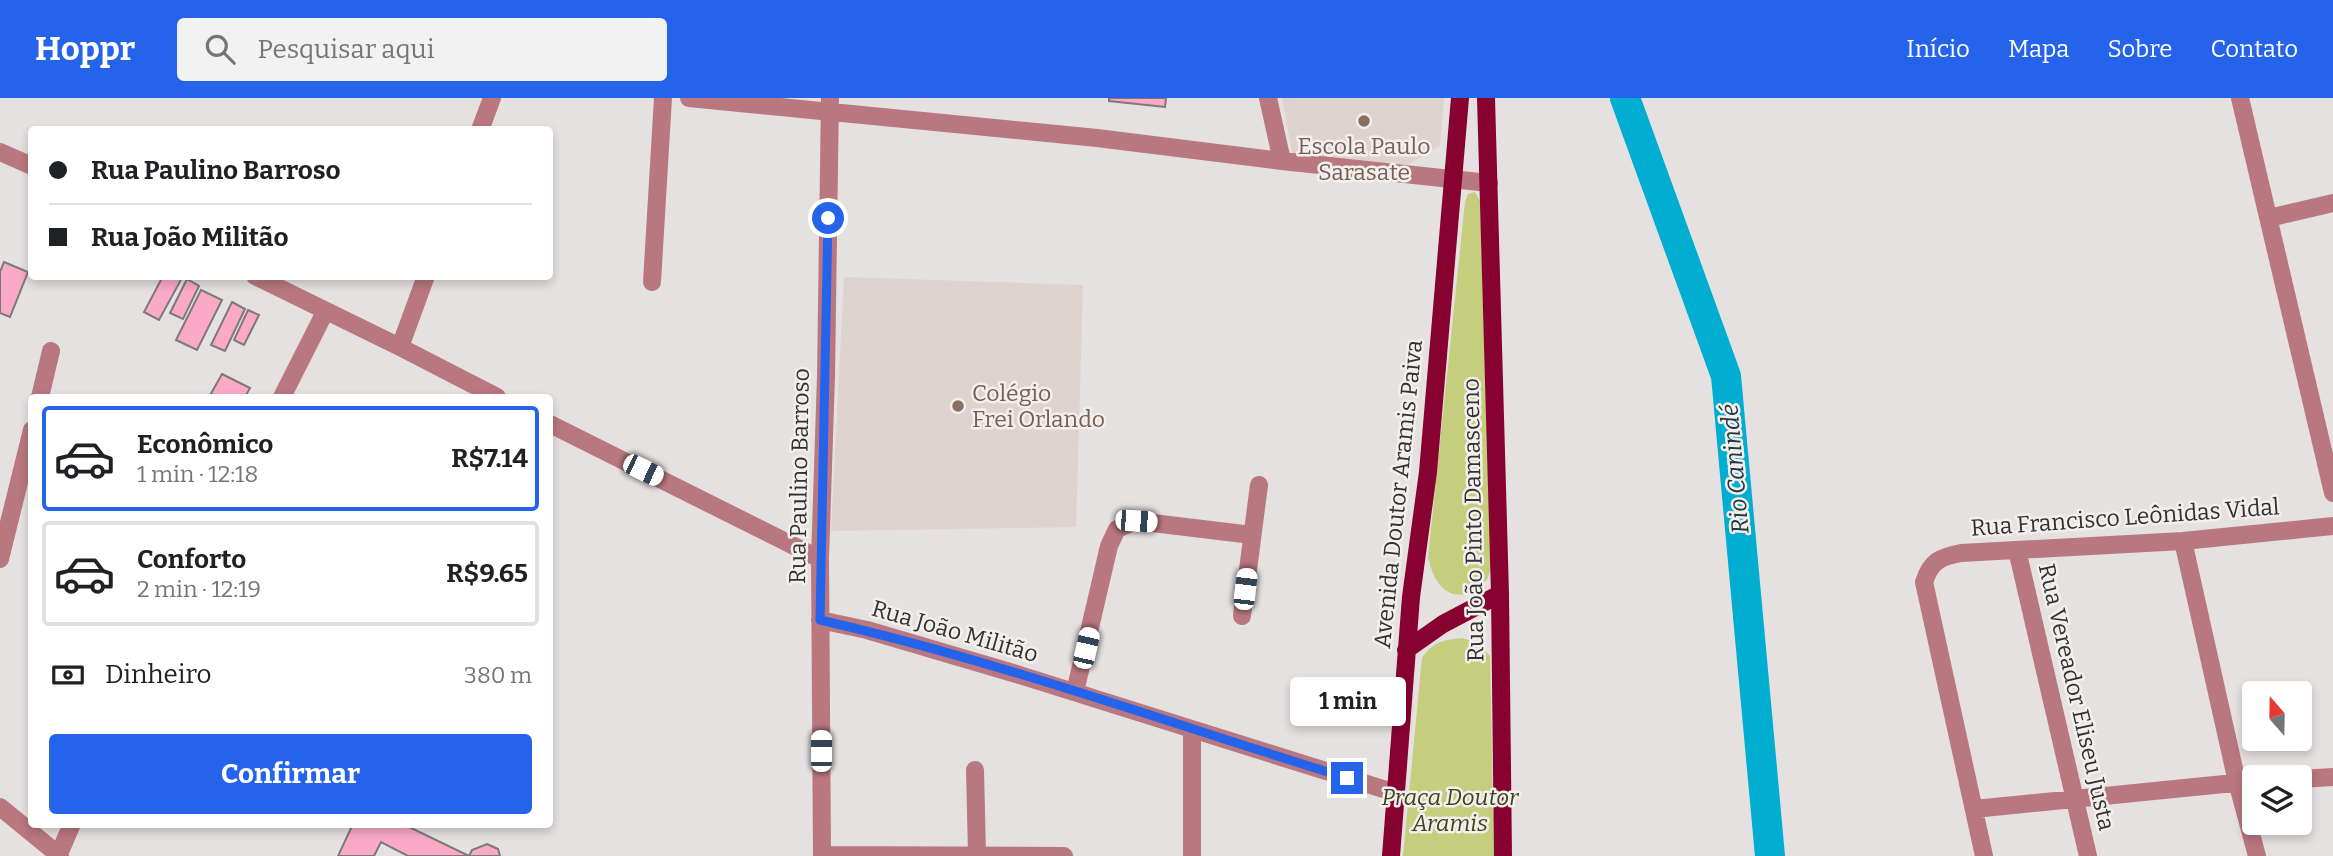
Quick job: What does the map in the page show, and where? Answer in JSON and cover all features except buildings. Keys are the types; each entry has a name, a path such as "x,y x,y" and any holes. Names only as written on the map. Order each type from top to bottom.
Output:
{"main road":[{"name":"Avenida Doutor Aramis Paiva","path":"1391,856 1406,650 1427,472 1460,98"},
{"name":"Rua João Pinto Damasceno","path":"1486,98 1500,594 1503,856"},
{"path":"1406,650 1443,624 1500,594"}],"street":[{"path":"482,126 492,98"},
{"path":"652,282 663,98"},
{"path":"689,98 830,105 1282,161 1489,183"},
{"path":"1268,98 1282,161"},
{"path":"2240,98 2333,492"},
{"name":"Rua Paulino Barroso","path":"822,856 820,559 830,105"},
{"path":"0,152 28,164"},
{"path":"2269,218 2333,203"},
{"path":"263,280 491,394"},
{"path":"400,347 425,280"},
{"path":"284,394 325,312"},
{"path":"41,394 51,351"},
{"path":"553,426 820,559"},
{"path":"0,559 27,475"},
{"path":"1242,616 1258,485"},
{"path":"1075,692 1109,547 1117,529 1136,521 1252,535"},
{"name":"Rua Francisco Leônidas Vidal","path":"1974,809 1924,582 1927,572 1942,557 1961,553 2183,541 2333,526"},
{"path":"2183,541 2242,767"},
{"name":"Rua Vereador Eliseu Justa","path":"2017,550 2088,856"},
{"name":"Rua João Militão","path":"820,620 867,630 1075,692 1396,793"},
{"path":"1192,729 1192,856"},
{"path":"975,770 977,854"},
{"path":"2312,778 2333,777"},
{"path":"1984,856 1974,809 2242,782"},
{"path":"0,807 60,855 70,828"},
{"path":"2254,835 2257,856"},
{"path":"822,856 1064,856"}],"shaded area":[{"name":"Escola Paulo Sarasate","path":"1282,98 1444,98 1440,145 1403,168 1293,156"},
{"name":"Colégio Frei Orlando","path":"844,277 1083,285 1076,527 831,531"}],"green space":[{"path":"1475,192 1480,201 1491,569 1483,585 1469,593 1457,595 1440,585 1428,558 1465,202 1468,194"},
{"name":"Praça Doutor Aramis","path":"1462,638 1478,643 1490,656 1494,856 1403,856 1422,658 1430,648 1439,643"}],"waterway":[{"name":"Rio Canindé","path":"1625,98 1726,376 1770,856"}],"place":[{"name":"Escola Paulo Sarasate","path":"1364,121"},
{"name":"Colégio Frei Orlando","path":"958,406"}],"route":[{"path":"828,218 820,620 867,630 1013,673 1347,778"}]}
